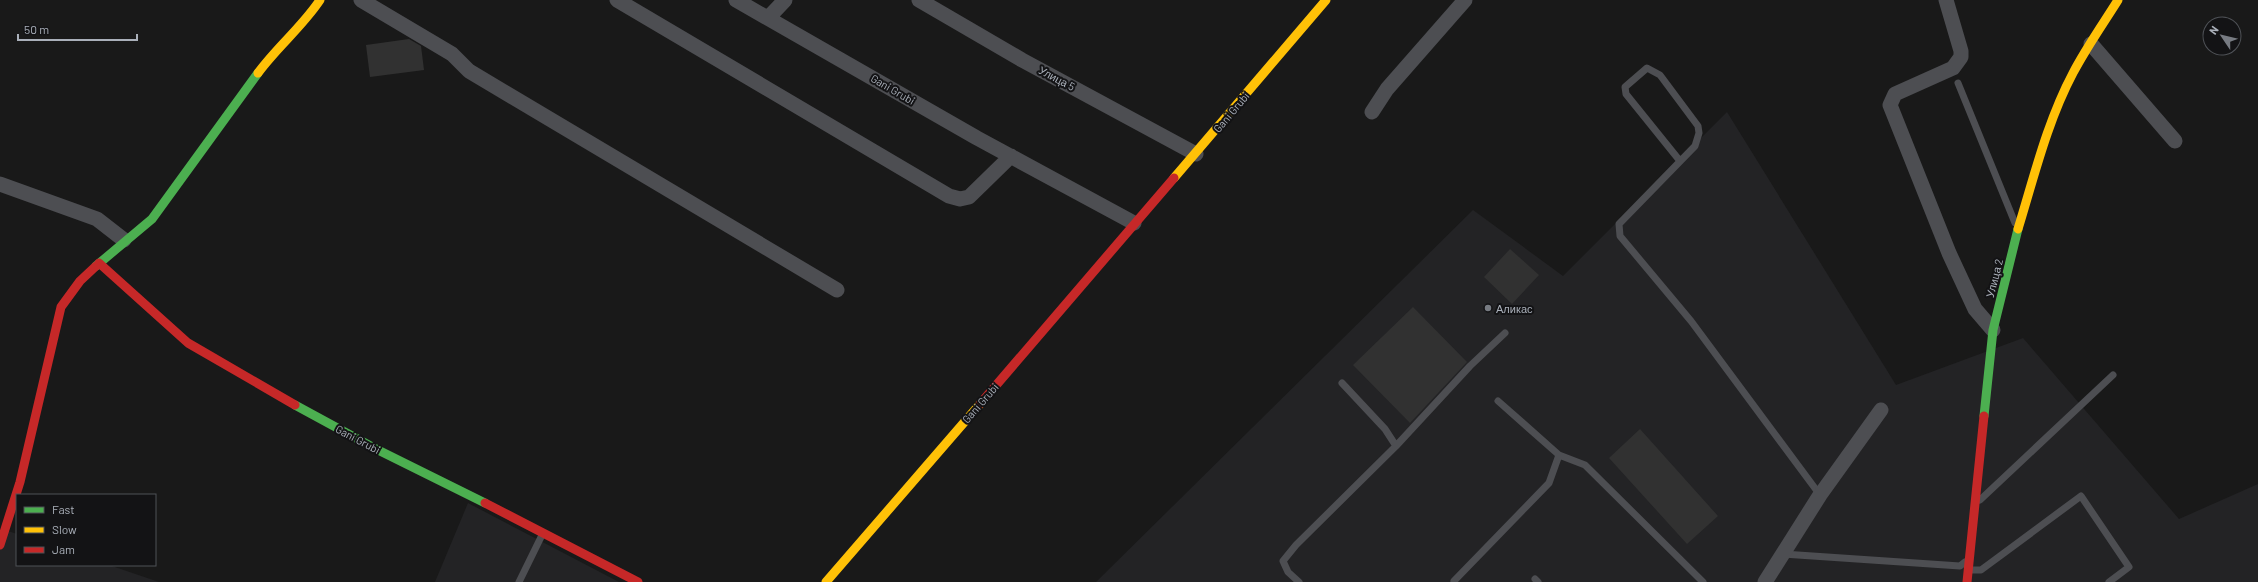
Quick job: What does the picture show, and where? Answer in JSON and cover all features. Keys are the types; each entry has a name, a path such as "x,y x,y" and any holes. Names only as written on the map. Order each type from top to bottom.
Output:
{"street":[{"path":"16,494 61,307 80,281 124,240 152,219 265,64 308,18 320,0"},
{"path":"361,0 452,54 469,71 837,290"},
{"path":"617,0 950,196 960,200 970,196 1011,156"},
{"name":"Gani Grubi","path":"736,0 769,17 1011,156 1134,223"},
{"path":"769,17 785,0"},
{"name":"Улица 5","path":"919,0 1022,60 1196,154"},
{"name":"Gani Grubi","path":"826,582 1134,223 1196,154 1326,0"},
{"path":"1372,112 1387,89 1465,0"},
{"path":"1946,0 1961,51 1959,62 1953,68 1895,94 1890,105 1949,253 1975,309 1993,330"},
{"name":"Улица 2","path":"1967,582 1993,330 2018,230 2044,142 2058,107 2073,73 2118,0"},
{"path":"2091,44 2175,141"},
{"path":"0,184 97,219 124,240"},
{"name":"Gani Grubi","path":"99,263 188,343 261,386 376,448 544,532 638,582"},
{"path":"1765,582 1820,495 1880,410"},
{"path":"0,545 16,495"}],"lane":[{"path":"1680,161 1626,94 1625,87 1647,68 1660,75 1698,126 1698,140 1680,161 1618,224 1620,236 1691,321 1820,495"},
{"path":"1958,83 2018,230"},
{"path":"1299,582 1288,572 1283,561 1296,545 1396,446 1470,366 1505,333"},
{"path":"1974,505 2113,375"},
{"path":"1342,383 1385,429 1396,446"},
{"path":"1498,401 1559,455 1585,465 1703,582"},
{"path":"1454,581 1549,483 1559,455"},
{"path":"1968,570 1981,570 2081,496 2128,567 2109,582"},
{"path":"520,582 544,532"},
{"path":"1783,554 1960,566 1969,558"}],"shaded area":[{"path":"1727,112 1896,385 2023,338 2179,519 2258,484 2258,582 1096,582 1473,210 1563,276"},
{"path":"468,503 619,582 435,582"},
{"path":"5,530 16,534 16,566 112,566 159,582 0,582 0,536"}],"building":[{"path":"409,39 421,46 424,70 370,77 366,45"},
{"path":"1510,249 1539,275 1512,304 1484,277"},
{"path":"1413,307 1467,362 1410,423 1353,365"},
{"path":"1640,429 1718,516 1687,544 1609,458"}],"traffic: fast":[{"path":"96,266 152,219 258,73"},
{"path":"1984,416 1993,330 2018,229"},
{"path":"295,405 376,449 485,503"}],"traffic: slow":[{"path":"258,73 320,0"},
{"path":"1174,178 1326,0"},
{"path":"2018,229 2048,130 2064,92 2083,54 2118,0"},
{"path":"826,582 980,404"}],"traffic: jam":[{"path":"980,404 1174,178"},
{"path":"99,263 188,343 295,405"},
{"path":"16,494 61,307 80,281 96,266"},
{"path":"1967,582 1984,416"},
{"path":"0,545 16,495"},
{"path":"485,503 638,582"}],"place":[{"name":"Аликас","path":"1488,308"}]}
